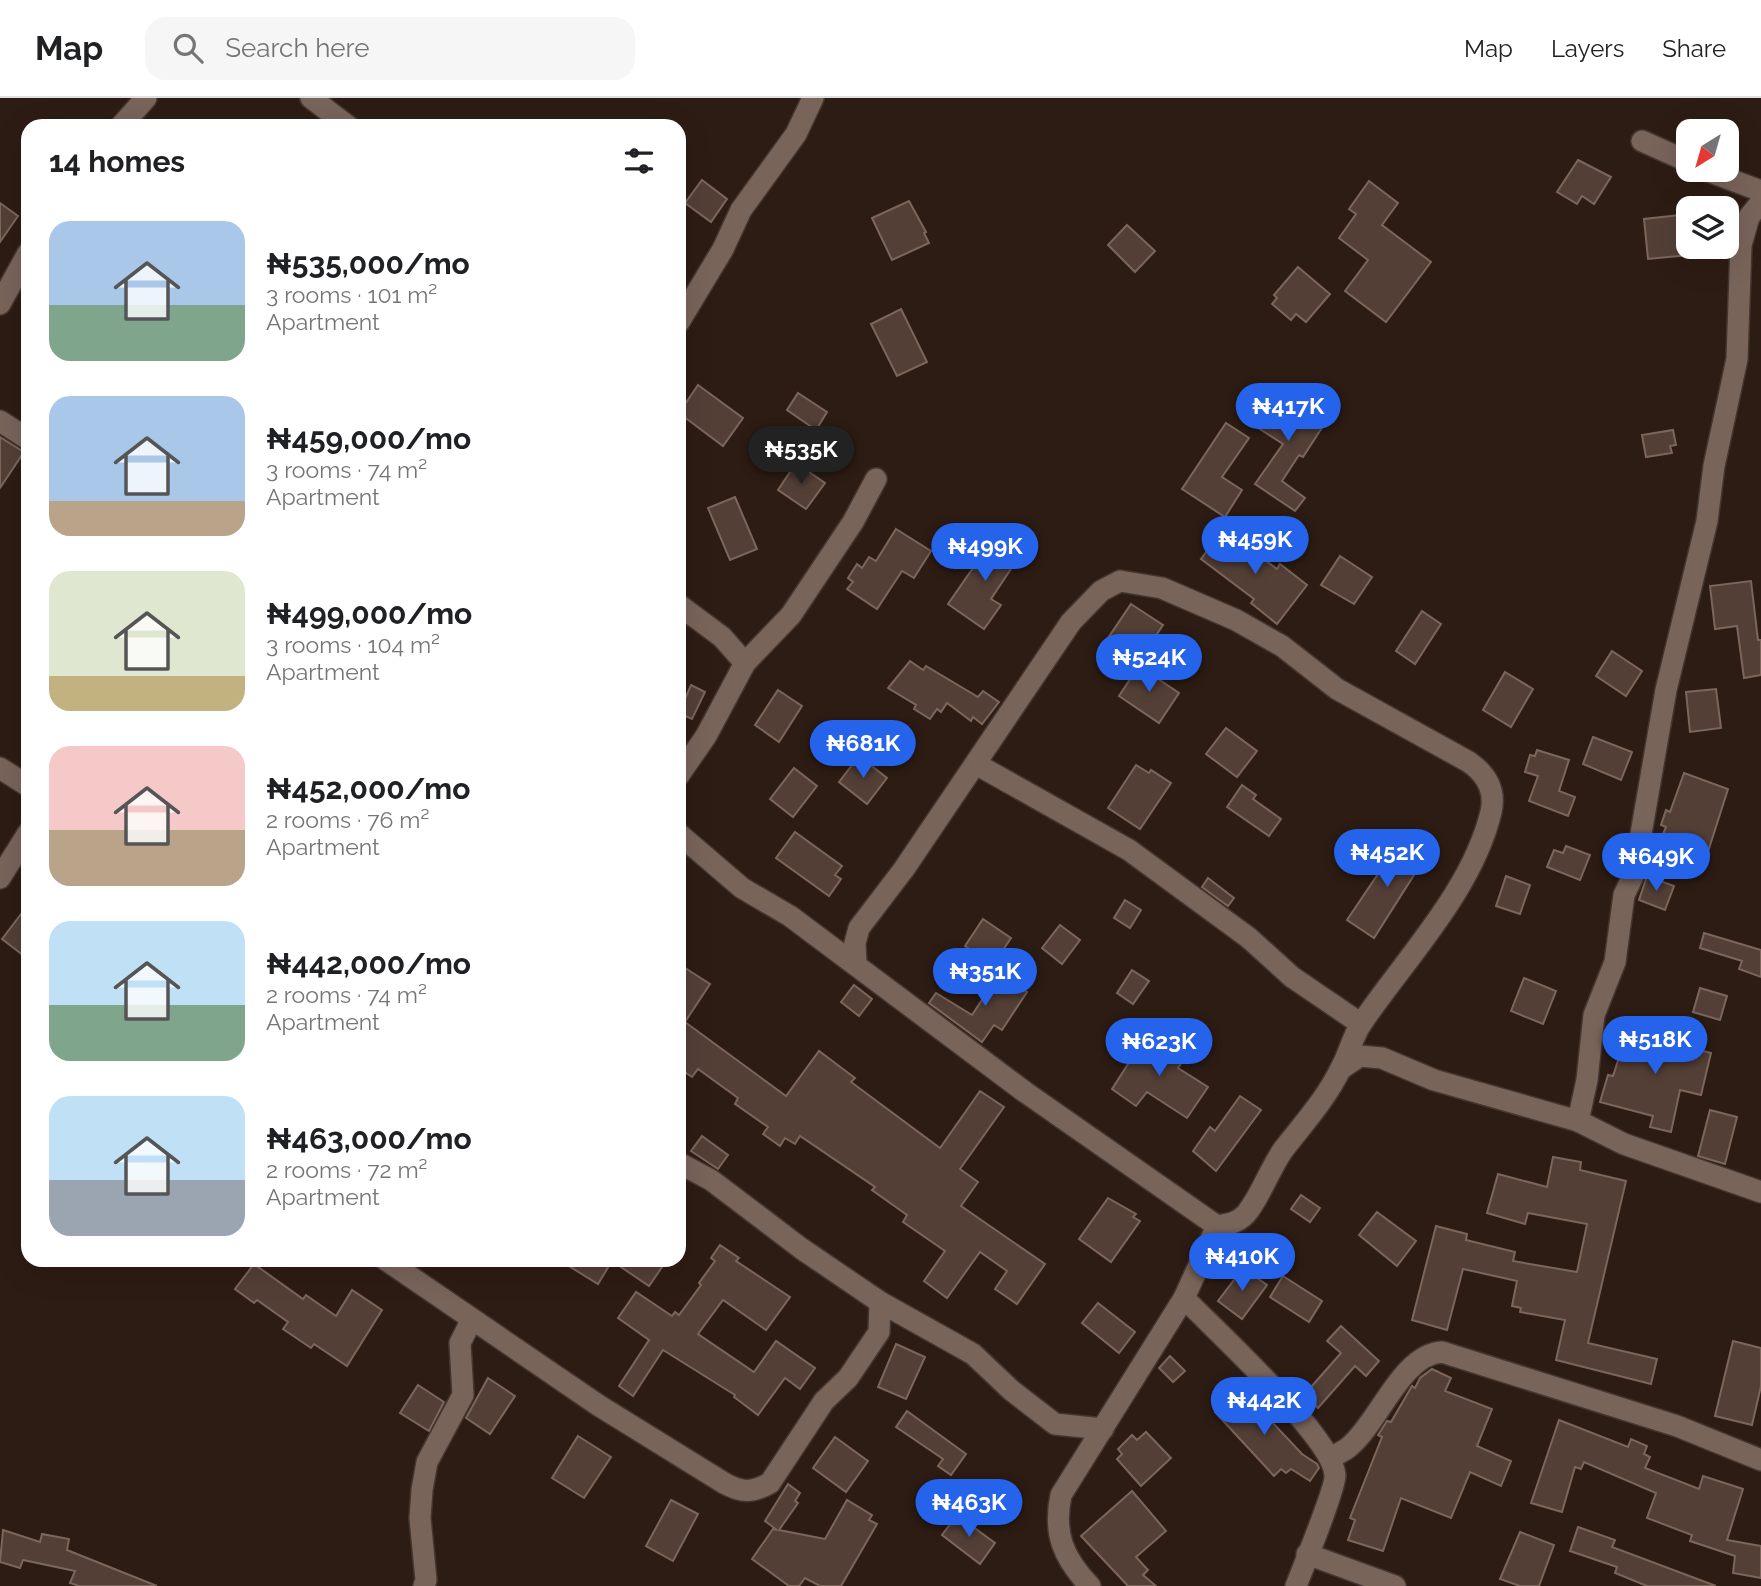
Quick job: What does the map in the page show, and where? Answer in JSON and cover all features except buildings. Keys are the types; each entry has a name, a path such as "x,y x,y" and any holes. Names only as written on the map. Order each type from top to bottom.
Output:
{"street":[{"path":"127,119 146,98"},
{"path":"311,98 339,119"},
{"path":"686,310 723,249 741,210 796,134 813,98"},
{"path":"1642,141 1676,156"},
{"path":"1737,182 1761,191"},
{"path":"1578,1121 1587,1080 1591,1026 1615,962 1624,895 1634,874 1666,690 1707,521 1714,466 1737,359 1741,245 1749,217 1761,202"},
{"path":"0,304 21,266"},
{"path":"0,421 21,434"},
{"path":"686,765 706,736 745,663 791,615 853,522 876,479"},
{"path":"686,840 742,888 790,916 1025,1092 1217,1226 1234,1224 1249,1211 1283,1151 1307,1124 1342,1068 1361,1024 1434,925 1484,834 1492,794 1482,771 1469,762 1337,689 1296,655 1236,620 1162,587 1133,580 1120,580 1101,591 1071,622 976,764 859,928 855,943 856,964"},
{"path":"686,610 722,637 745,663"},
{"path":"976,764 1129,850 1249,938 1292,977 1361,1024"},
{"path":"0,768 21,782"},
{"path":"0,878 21,844"},
{"path":"1342,1068 1360,1056 1382,1058 1434,1080 1578,1121 1625,1144 1761,1192"},
{"path":"686,1167 710,1180 791,1242 880,1302 974,1354 1011,1390 1055,1424 1103,1429"},
{"path":"1090,1586 1059,1539 1057,1513 1061,1495 1184,1298 1217,1226"},
{"path":"396,1267 471,1321 686,1460 745,1492 757,1490 769,1483 824,1401 848,1378 879,1332 880,1302"},
{"path":"1184,1298 1309,1428 1331,1457 1336,1478 1296,1586"},
{"path":"424,1586 426,1580 420,1518 422,1490 427,1462 463,1395 460,1343 471,1321"},
{"path":"1331,1457 1351,1446 1415,1364 1429,1352 1442,1352 1677,1426 1761,1460"},
{"path":"1307,1554 1395,1586"}]}
